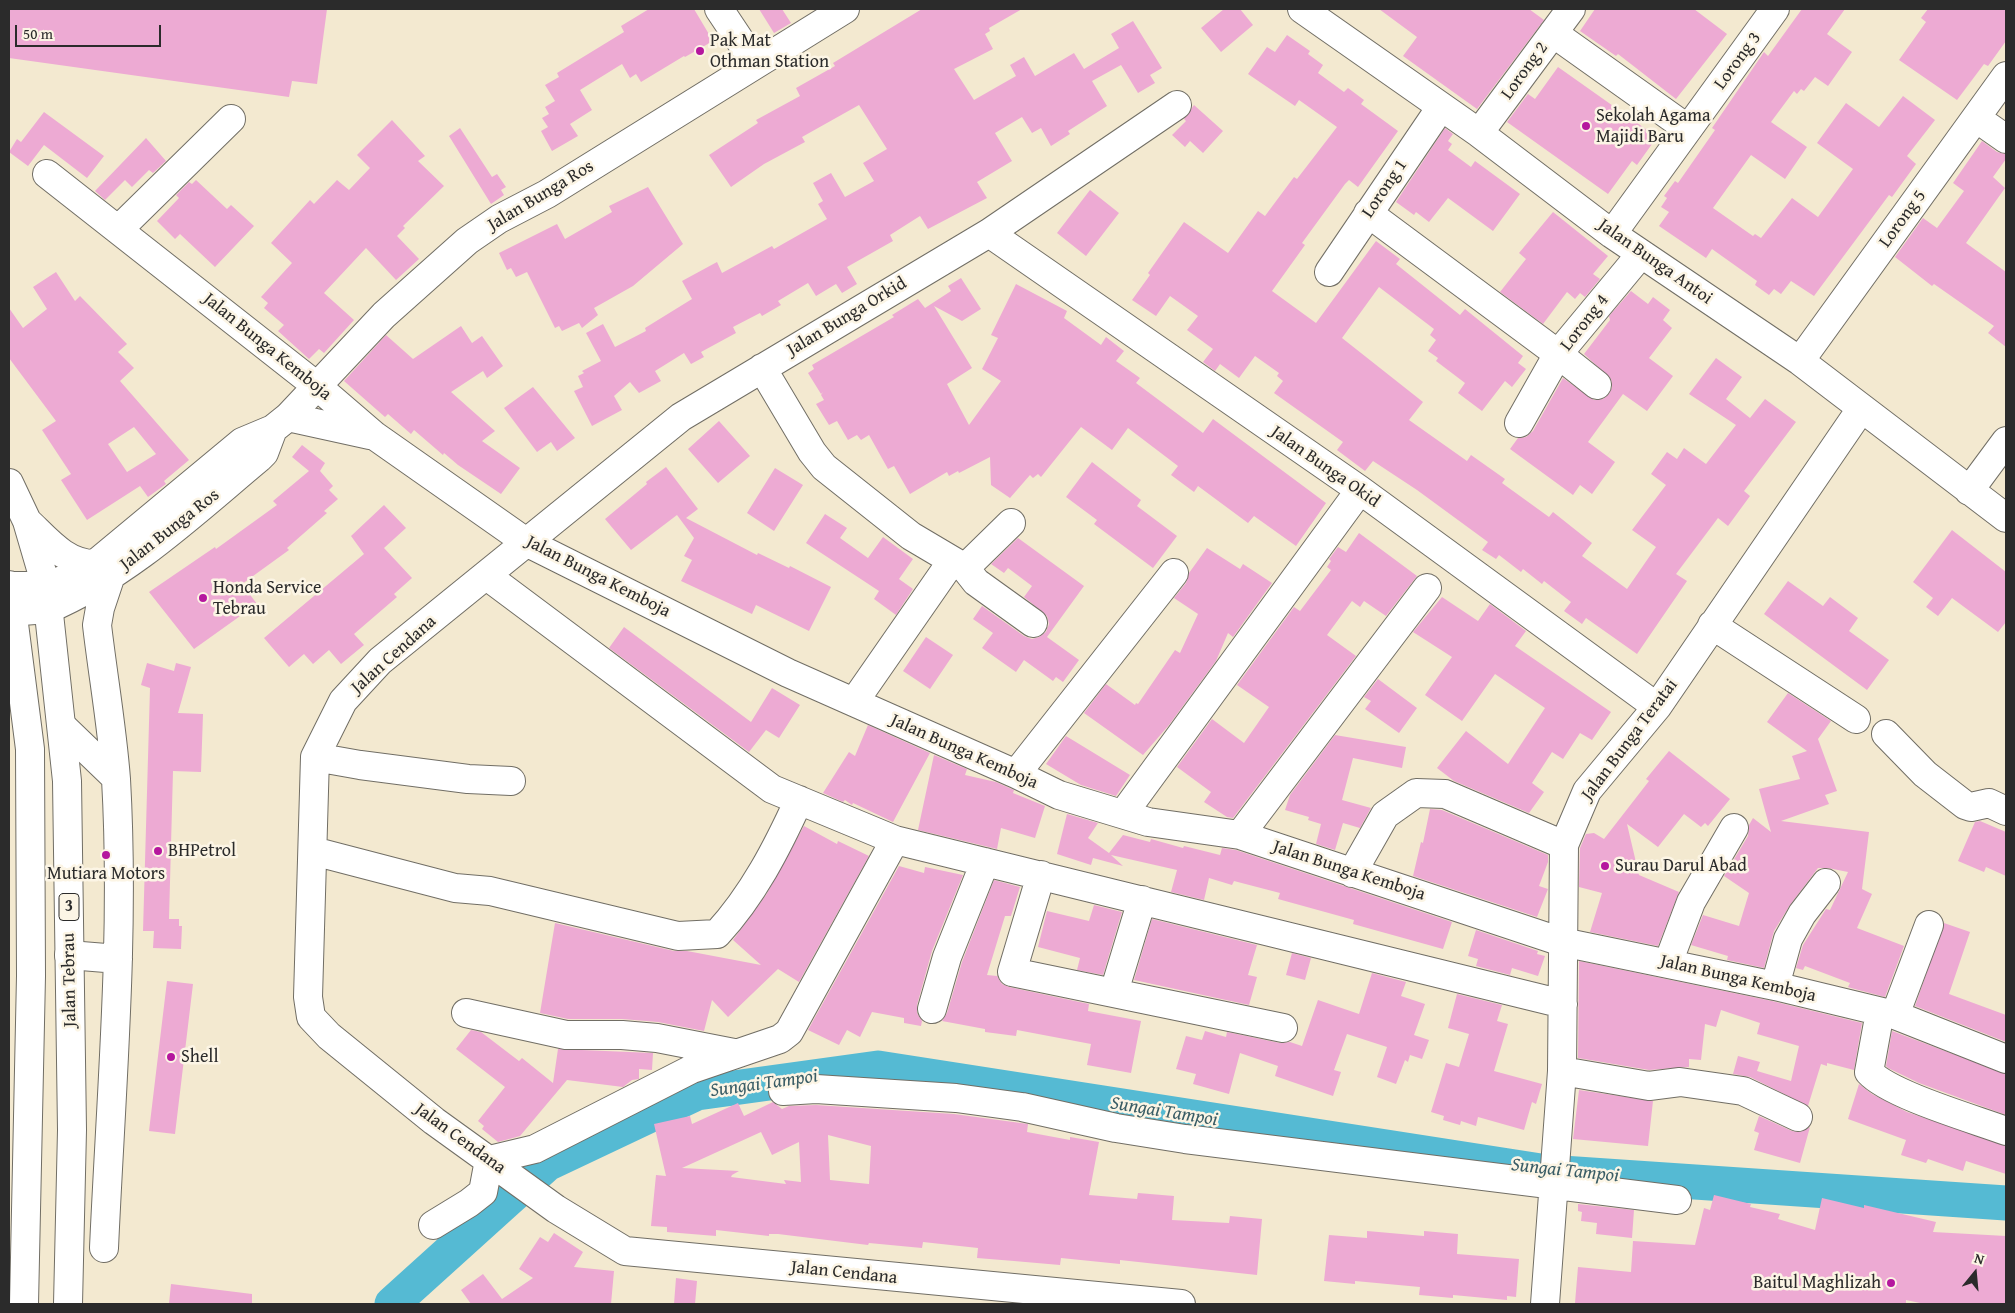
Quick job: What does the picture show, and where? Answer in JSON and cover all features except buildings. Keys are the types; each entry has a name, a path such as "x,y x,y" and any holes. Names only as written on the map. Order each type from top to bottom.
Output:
{"main road":[{"path":"719,9 755,63"},
{"name":"Jalan Bunga Ros","path":"47,598 70,577 103,570 242,442 281,423 318,387 384,315 468,241 499,219 547,194 755,63 845,9"},
{"name":"Jalan Bunga Antoi","path":"1302,9 1479,133 1612,234 1800,361 2006,518"},
{"name":"Lorong 2","path":"1479,133 1571,9"},
{"name":"Lorong 3","path":"1612,234 1776,9"},
{"path":"1552,33 1688,130"},
{"name":"Lorong 5","path":"1800,361 2006,76"},
{"name":"Jalan Bunga Orkid","path":"526,542 681,417 989,233 1177,105"},
{"name":"Lorong 1","path":"1330,272 1441,107"},
{"path":"1976,118 2006,139"},
{"path":"119,229 231,119"},
{"name":"Jalan Bunga Kemboja","path":"47,174 318,387 375,436 526,542 788,673 1059,795 1148,822 1240,836 1562,942 1775,986 1887,1014 2003,1050"},
{"path":"1368,213 1558,354 1519,423"},
{"name":"Jalan Bunga Okid","path":"989,233 1360,490 1657,707"},
{"name":"Lorong 4","path":"1597,384 1558,354 1641,254"},
{"path":"762,368 812,452 824,467 911,536 959,564 976,582 1033,623"},
{"name":"Jalan Bunga Teratai","path":"1545,1304 1562,1071 1564,845 1587,791 1657,707 1861,409"},
{"path":"281,423 375,436"},
{"path":"1969,491 2006,442"},
{"name":"Jalan Tebrau","path":"9,483 27,521 47,598 67,781 72,1130 68,1304"},
{"path":"1123,814 1360,490"},
{"path":"27,521 68,558 103,570 98,624 115,777 118,959 104,1248"},
{"path":"854,702 959,564 1011,523"},
{"name":"Jalan Cendana","path":"526,542 380,661 343,701 315,757 308,997 311,1016 329,1036 434,1122 556,1209 625,1251 1073,1300 1181,1304"},
{"path":"1016,774 1174,573"},
{"path":"486,576 772,789 895,840 1563,1004"},
{"path":"1240,836 1427,588"},
{"path":"24,1304 30,976 30,749 16,680 10,596 47,598"},
{"path":"1712,625 1856,719"},
{"path":"62,726 115,777"},
{"path":"1886,734 1925,774 1965,805 1971,807 1989,803 2006,811"},
{"path":"315,757 360,765 406,769 468,778 511,781"},
{"path":"1352,873 1385,815 1416,793 1444,794 1564,845"},
{"path":"313,851 455,888 490,891 678,936 717,934 737,912 756,883 778,846 799,800"},
{"path":"1668,963 1691,902 1734,828"},
{"path":"433,1225 482,1192 494,1163 536,1149 692,1069 780,1039 793,1028 895,840"},
{"path":"932,1009 947,957 985,862"},
{"path":"1041,875 1012,972 1283,1028"},
{"path":"1775,986 1788,939 1802,914 1826,883"},
{"path":"1114,992 1142,900"},
{"path":"1929,924 1887,1014 1869,1072 1875,1078 1904,1093 2006,1131"},
{"path":"69,955 118,959"},
{"path":"466,1013 566,1034 657,1038 736,1054"},
{"path":"1562,1071 1649,1086 1680,1082 1743,1091 1798,1117"},
{"path":"783,1091 816,1089 956,1098 1022,1108 1116,1128 1185,1139 1677,1200"},
{"path":"72,1130 110,1132"}],"waterway":[{"name":"Sungai Tampoi","path":"392,1304 547,1164 697,1093 878,1068 1547,1172 2006,1203"}],"place":[{"name":"Pak Mat Othman Station","path":"700,51"},
{"name":"Sekolah Agama Majidi Baru","path":"1586,126"},
{"name":"Honda Service Tebrau","path":"203,598"},
{"name":"BHPetrol","path":"158,851"},
{"name":"Mutiara Motors","path":"106,855"},
{"name":"Surau Darul Abad","path":"1605,866"},
{"name":"Shell","path":"171,1057"},
{"name":"Baitul Maghlizah","path":"1891,1283"}]}
